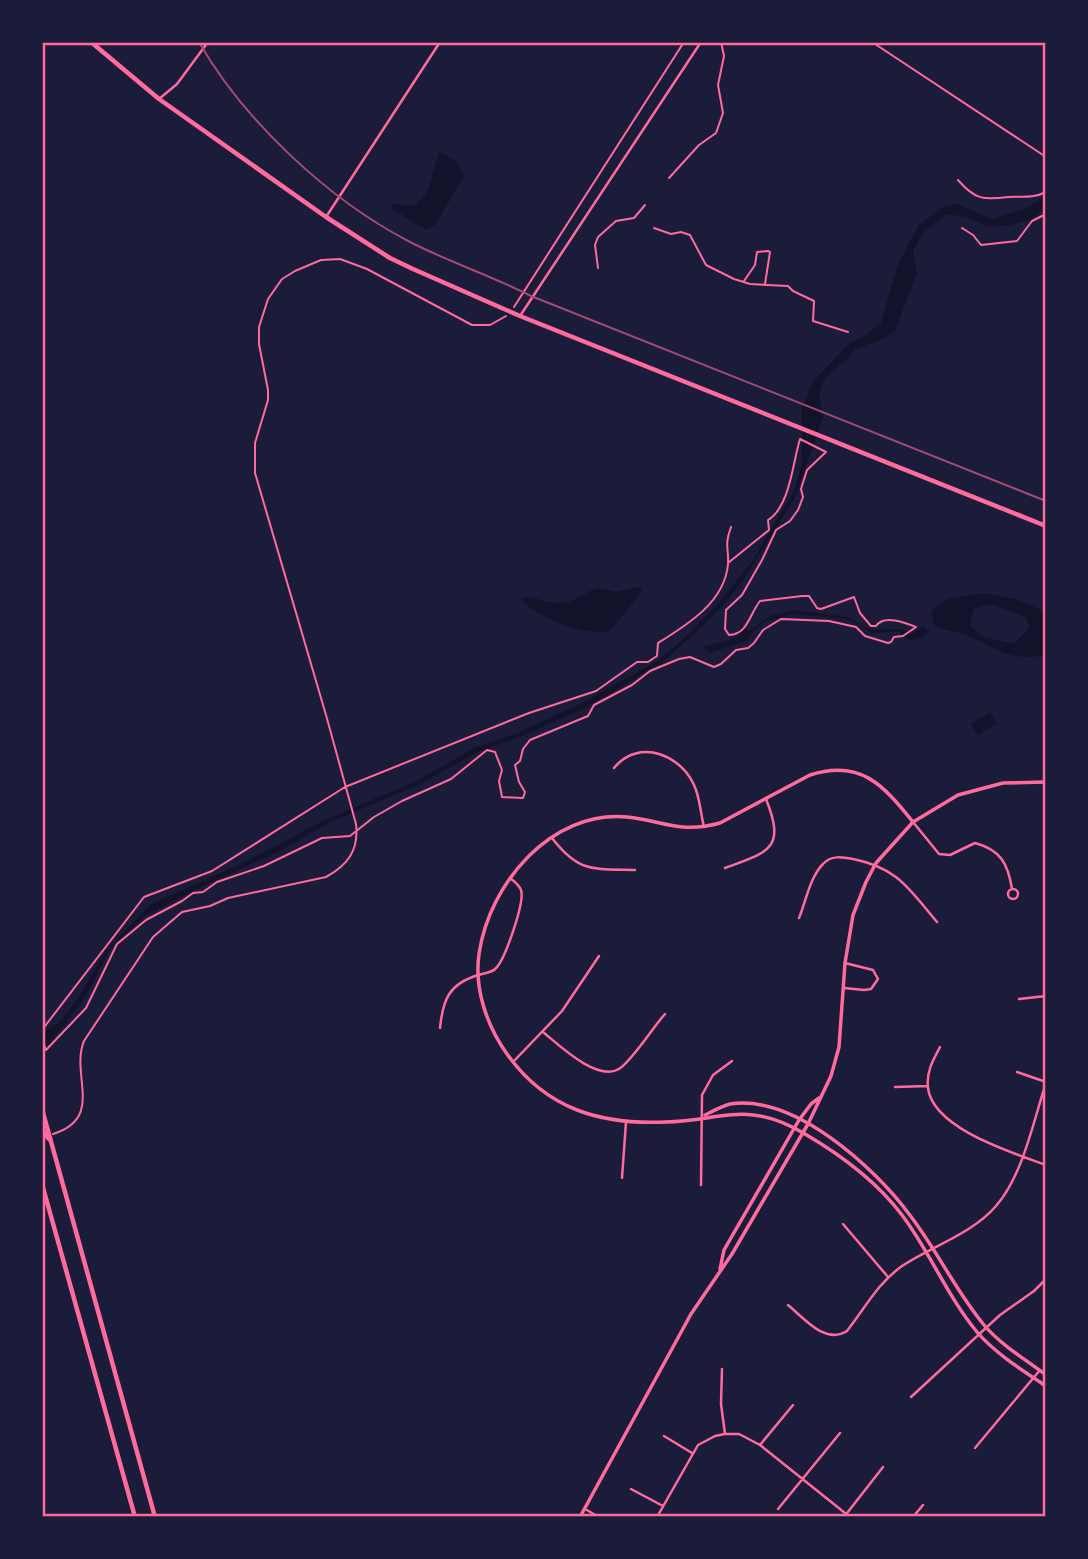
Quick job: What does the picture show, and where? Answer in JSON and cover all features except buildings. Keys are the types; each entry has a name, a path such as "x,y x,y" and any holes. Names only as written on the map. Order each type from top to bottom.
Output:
{"main road":[{"path":"91,42 159,99 326,216 413,269 520,316 1046,526"},
{"path":"42,1109 155,1517"},
{"path":"42,1130 51,1142"},
{"path":"42,1184 135,1517"}],"street":[{"path":"159,99 177,85 208,42"},
{"path":"326,216 440,42"},
{"path":"520,316 701,42"},
{"path":"614,768 626,756 636,752 647,751 671,758 690,777 696,789 704,828"},
{"path":"1012,889 1005,861 985,845 975,843 950,855 939,854 882,786 844,769 824,771 810,775 720,823 704,828 673,827 629,817 607,817 574,825 527,858 510,878 494,904 482,941 478,975 484,1010 491,1028 513,1062 533,1085 562,1104 596,1117 626,1122 667,1122 750,1113 771,1118 803,1132 846,1161 883,1194 902,1216 957,1307 979,1335 1006,1359 1046,1387"},
{"path":"580,1517 691,1314 732,1254 808,1124 837,1059 845,963 853,915 876,863 913,822 956,796 1003,783 1046,782"},
{"path":"725,868 757,856 771,845 775,829 766,799"},
{"path":"552,838 572,861 581,865 598,869 635,870"},
{"path":"799,918 816,873 823,863 840,856 876,863 893,874 937,922"},
{"path":"440,1028 444,1004 454,986 460,981 496,969 511,937 522,895 519,886 510,878"},
{"path":"513,1062 562,1011 598,956"},
{"path":"844,988 872,989 878,979 873,970 845,963"},
{"path":"1019,999 1046,996"},
{"path":"543,1032 578,1060 601,1071 612,1072 624,1065 665,1014"},
{"path":"940,1047 931,1063 928,1086 935,1103 954,1123 980,1140 1046,1165"},
{"path":"701,1185 702,1095 713,1075 732,1061"},
{"path":"788,1304 827,1335 840,1336 847,1331 888,1277 970,1227 996,1207 1009,1189 1046,1083 1017,1072"},
{"path":"895,1087 928,1086"},
{"path":"719,1273 724,1250 794,1128 811,1104 820,1097"},
{"path":"700,1118 728,1105 751,1104 775,1109 808,1124 843,1149 878,1179 909,1213 965,1301 986,1328 1046,1375"},
{"path":"622,1178 626,1122"},
{"path":"843,1224 888,1277"},
{"path":"911,1397 986,1328 1046,1279"},
{"path":"722,1369 721,1404 725,1434"},
{"path":"975,1448 1040,1370"},
{"path":"760,1445 793,1405"},
{"path":"778,1509 840,1433"},
{"path":"657,1517 692,1453 706,1440 725,1434 739,1434 760,1445 846,1516 883,1467"},
{"path":"664,1436 692,1453"},
{"path":"631,1489 663,1506"},
{"path":"913,1517 923,1505"},
{"path":"585,1509 599,1517"}],"path":[{"path":"514,307 684,42"},
{"path":"669,178 699,145 716,133 723,113 718,85 724,57 721,42"},
{"path":"872,42 1046,157"},
{"path":"957,180 967,190 990,200 1006,197 1028,198 1046,192"},
{"path":"598,268 595,245 598,237 616,221 634,218 645,205"},
{"path":"962,228 973,235 981,245 1017,241 1032,221 1046,214"},
{"path":"654,228 671,234 681,232 690,235 706,265 742,281 788,286 814,301 813,321 848,332"},
{"path":"742,281 755,265 757,252 768,251 769,268 765,285"},
{"path":"48,1135 70,1126 79,1114 84,1092 79,1058 84,1041 157,932 182,912 210,906 228,898 326,877 338,871 355,849 356,824 255,473 258,425 268,400 259,344 262,312 268,299 282,279 295,271 330,258 360,266 472,325 490,326 504,318"},
{"path":"42,1040 46,1050 86,1008 117,944 146,920 193,893 203,892 217,882 274,862 322,838 350,836 374,817 402,801 451,779 487,750 495,752 502,770 499,781 502,797 522,798 525,795 515,765 520,761 523,749 530,740 588,716 594,705 632,685 650,671 690,657 714,667 736,650 748,648 763,630 781,619 829,621 856,627 865,636 888,643 915,626 885,619 880,620 876,626 871,626 860,613 854,597 821,609 817,608 809,596 760,601 739,634 730,636 725,628 726,610 741,595 776,530 790,521 798,510 807,470 826,452 800,439 790,482 776,516 768,520 769,530 728,563"},
{"path":"42,1030 144,897 212,871 345,787 530,713 596,691 637,662 648,662 657,656 658,643 689,624 721,592 728,563 726,542 731,527"}],"shaded area":[{"path":"439,152 456,161 464,176 435,225 426,230 391,208 394,204 414,206 427,194"},
{"path":"1046,195 1046,207 1032,219 988,227 967,217 947,214 924,232 913,251 917,272 895,331 855,349 846,361 823,381 819,395 823,417 796,495 744,579 720,609 662,662 587,707 478,752 418,785 328,823 282,850 146,915 111,947 84,999 42,1053 42,1033 59,1023 79,997 108,948 151,904 241,864 327,819 417,781 476,747 518,733 582,703 659,660 718,604 752,562 794,491 802,464 802,408 813,381 850,343 862,338 881,323 898,265 918,226 943,207 956,204 992,219 1025,209"},
{"path":"599,588 617,592 641,588 641,592 611,630 603,632 565,625 539,613 523,601 524,597 528,597 563,603"},
{"path":"984,593 1015,599 1046,612 1046,655 1011,655 966,635 934,625 931,611 948,599","holes":["990,604 1027,618 1029,628 1014,644 984,637 970,626 973,609"]},
{"path":"794,610 847,617 870,630 901,629 911,634 923,627 929,631 923,637 910,641 898,631 872,633 848,619 794,614 766,621 754,630 748,640 710,653 703,647 735,638 740,635 738,631 742,626 749,631 770,616"},
{"path":"990,712 997,723 978,735 971,724"}],"railway":[{"path":"199,42 240,101 291,156 349,204 410,242 531,296 1046,501"}]}
